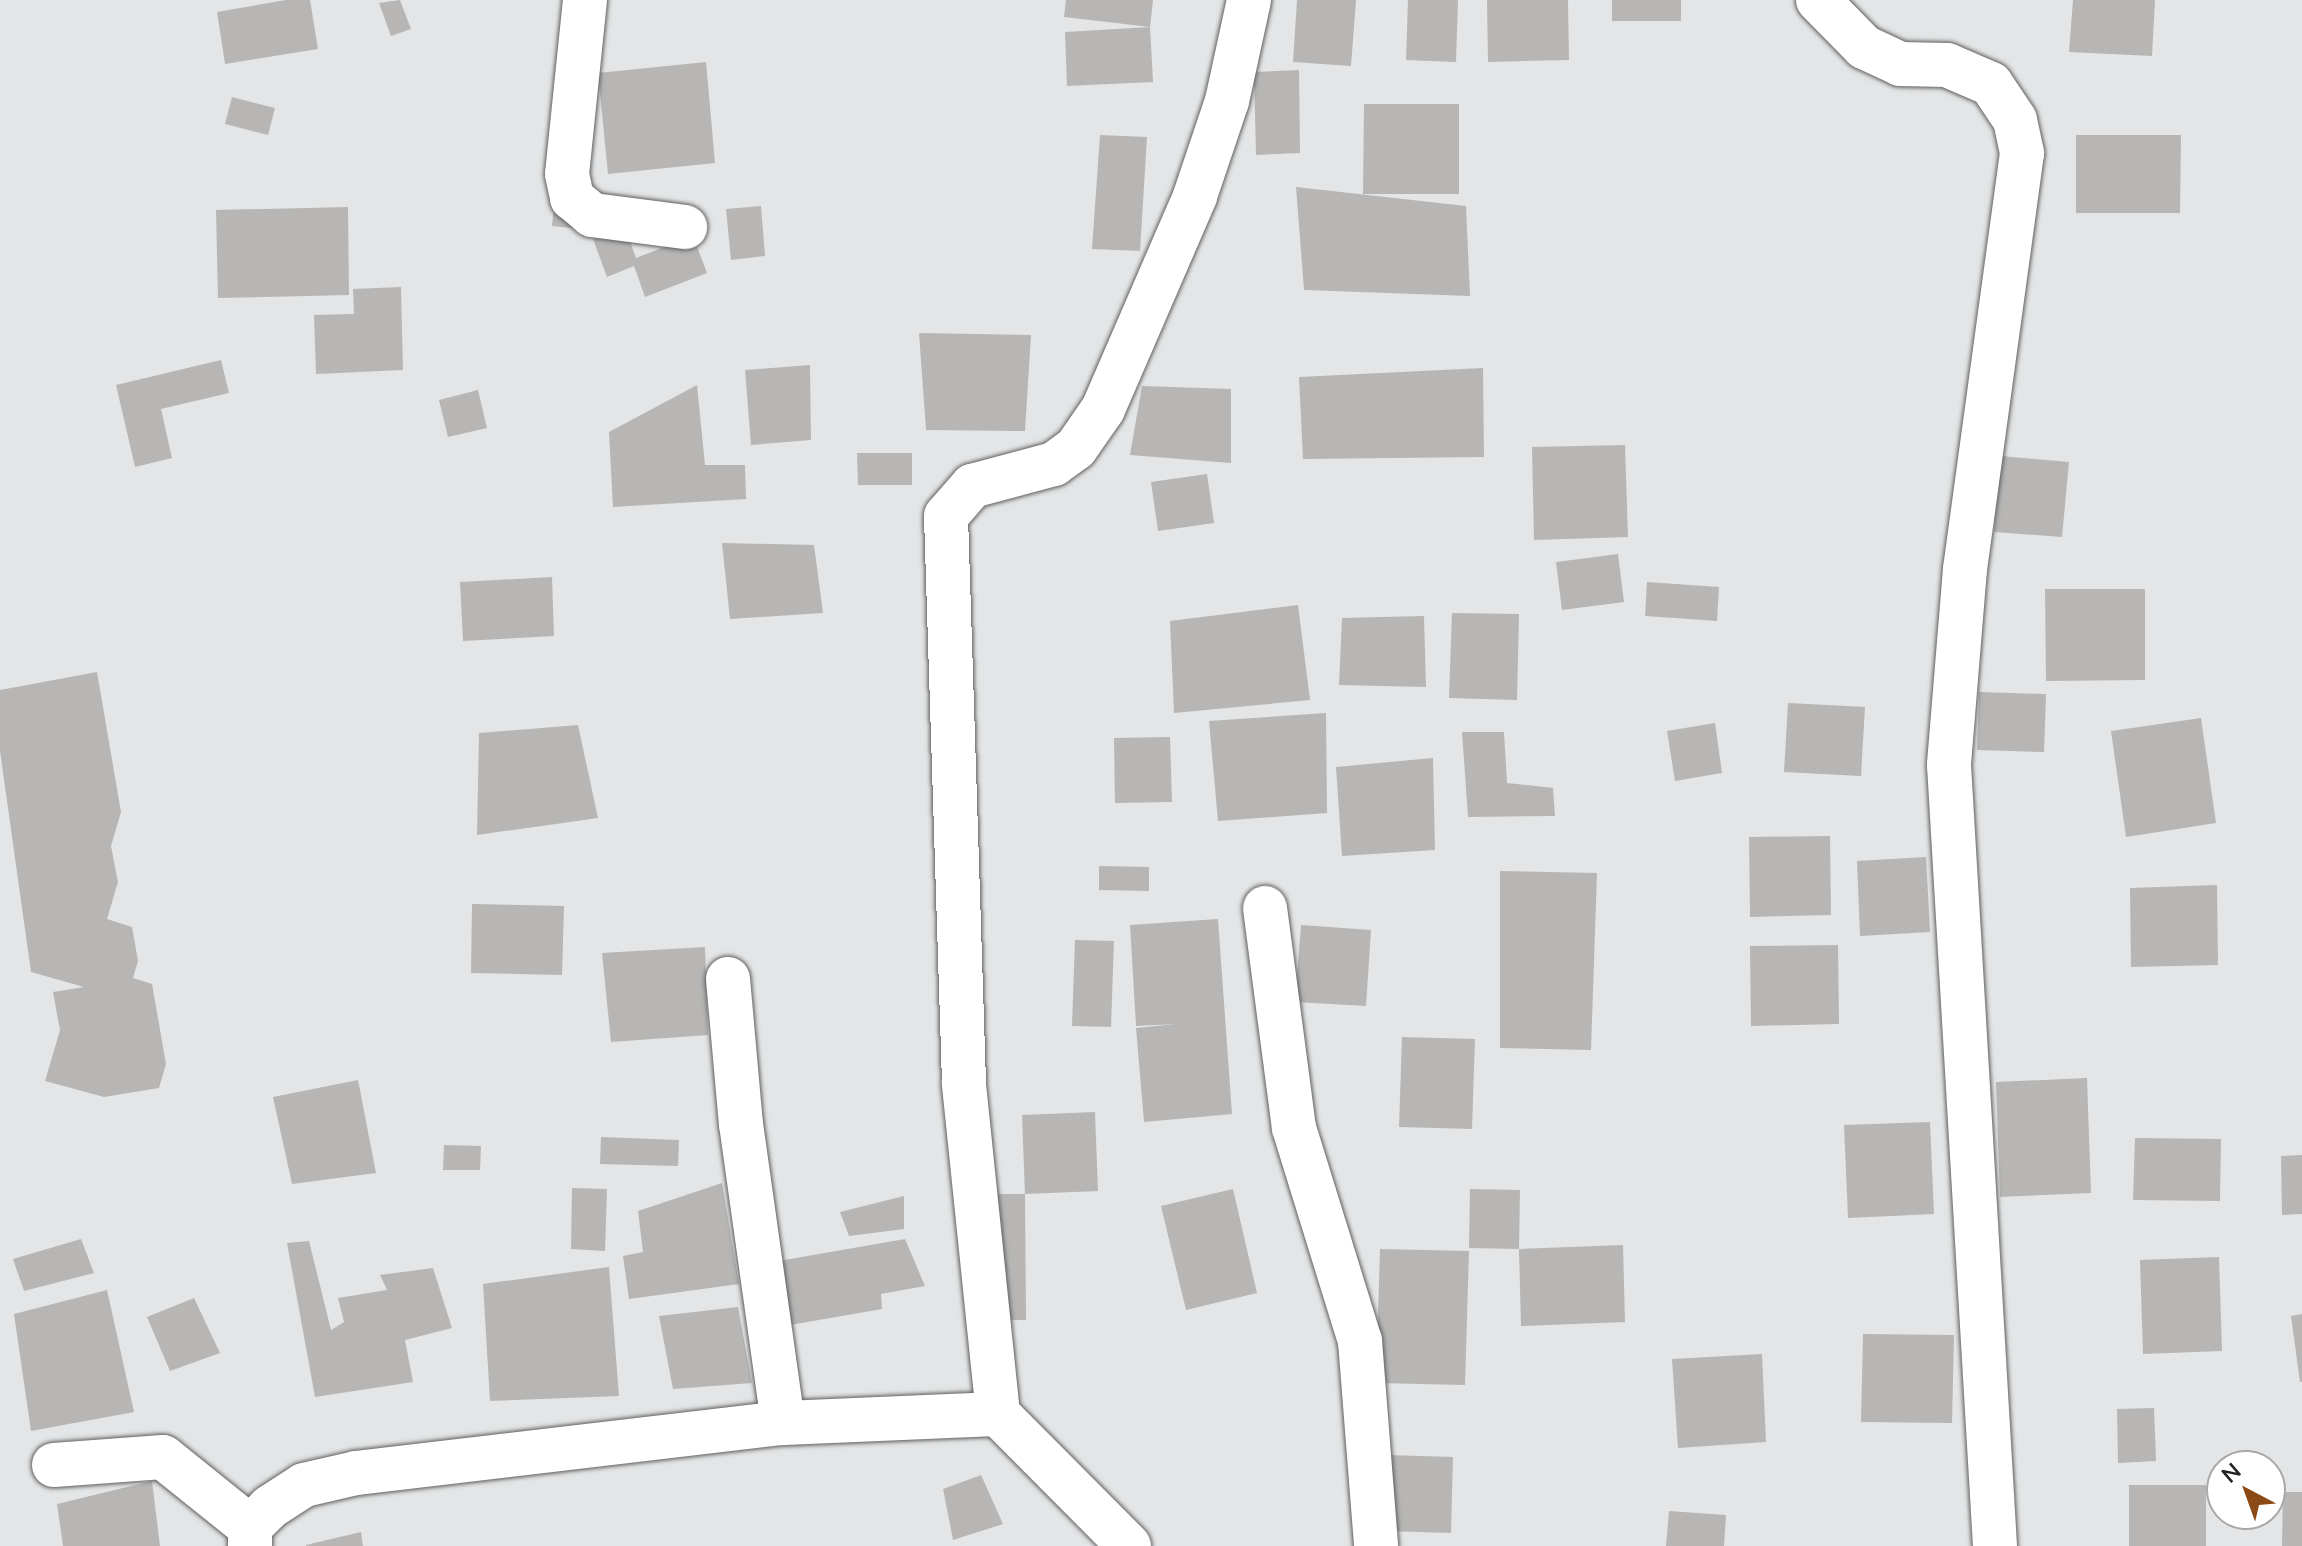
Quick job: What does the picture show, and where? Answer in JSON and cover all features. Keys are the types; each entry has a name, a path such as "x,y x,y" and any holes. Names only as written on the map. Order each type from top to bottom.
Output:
{"street":[{"path":"585,0 567,174 572,198 592,215 685,227"},
{"path":"1129,1546 998,1414 964,1083 946,516 972,486 1054,464 1076,448 1103,409 1195,196 1227,101 1249,0"},
{"path":"1818,0 1864,47 1900,64 1947,65 1991,84 2015,120 2022,153 1965,569 1949,765 1995,1546"},
{"path":"1265,908 1294,1128 1360,1341 1376,1546"},
{"path":"728,979 741,1124 783,1423"},
{"path":"54,1465 135,1454 163,1457 250,1537 304,1485 356,1473 783,1423 998,1414"}],"building":[{"path":"286,0 310,0 318,49 225,64 217,12"},
{"path":"400,0 411,29 391,36 379,3"},
{"path":"1066,0 1153,0 1150,27 1064,17"},
{"path":"1297,0 1356,0 1351,66 1293,62"},
{"path":"1408,0 1458,0 1456,62 1406,60"},
{"path":"1487,0 1568,0 1569,60 1488,62"},
{"path":"1612,0 1681,0 1681,21 1612,21"},
{"path":"2073,0 2155,0 2152,56 2069,52"},
{"path":"1150,27 1153,82 1067,86 1065,32"},
{"path":"706,62 715,163 608,174 598,73"},
{"path":"1299,70 1300,153 1256,155 1254,72"},
{"path":"232,97 275,108 268,135 225,124"},
{"path":"1364,104 1459,104 1459,194 1363,194"},
{"path":"1100,135 1147,137 1140,251 1092,249"},
{"path":"2076,135 2181,135 2180,213 2076,213"},
{"path":"556,186 576,188 572,228 552,226"},
{"path":"1296,187 1466,206 1470,296 1304,290"},
{"path":"761,206 765,256 731,260 726,209"},
{"path":"348,207 349,295 218,298 216,210"},
{"path":"625,227 636,258 693,236 707,273 645,297 634,266 607,277 593,239"},
{"path":"401,287 403,370 316,374 314,315 354,314 353,289"},
{"path":"919,333 1031,335 1025,431 926,430"},
{"path":"221,360 229,393 161,409 172,458 135,467 116,385"},
{"path":"810,365 811,440 751,445 745,370"},
{"path":"1483,368 1484,457 1303,459 1299,377"},
{"path":"697,385 705,465 745,465 746,499 613,507 609,432"},
{"path":"1142,386 1231,389 1231,463 1130,455"},
{"path":"478,390 487,428 448,437 439,400"},
{"path":"1625,445 1628,537 1534,540 1532,447"},
{"path":"857,453 912,453 912,485 858,485"},
{"path":"2001,456 2069,462 2062,537 1994,532"},
{"path":"1207,474 1214,523 1158,531 1151,482"},
{"path":"722,543 814,545 823,613 730,619"},
{"path":"1618,554 1624,602 1562,610 1556,562"},
{"path":"552,577 554,636 463,641 460,582"},
{"path":"1647,582 1719,587 1717,621 1645,616"},
{"path":"2045,589 2145,589 2145,680 2046,681"},
{"path":"1298,605 1310,700 1174,713 1170,621"},
{"path":"1452,613 1519,614 1517,700 1449,698"},
{"path":"1424,616 1426,687 1339,685 1342,618"},
{"path":"97,672 121,812 111,846 118,882 107,919 132,927 138,961 133,978 152,984 166,1064 159,1088 104,1097 45,1081 60,1030 53,992 84,987 31,972 0,751 0,690"},
{"path":"1979,692 2046,694 2044,752 1977,750"},
{"path":"1788,703 1865,707 1861,776 1784,772"},
{"path":"1326,713 1327,813 1218,821 1209,721"},
{"path":"2201,718 2216,823 2126,837 2111,731"},
{"path":"1715,723 1722,773 1675,781 1667,731"},
{"path":"578,725 598,818 477,835 479,733"},
{"path":"1462,732 1504,732 1507,783 1553,788 1555,816 1468,817"},
{"path":"1170,737 1172,802 1115,803 1114,738"},
{"path":"1433,758 1435,850 1342,856 1336,767"},
{"path":"1830,836 1831,915 1750,917 1749,837"},
{"path":"1926,857 1930,932 1860,936 1857,861"},
{"path":"1099,866 1149,867 1149,891 1099,890"},
{"path":"1500,871 1597,873 1591,1050 1500,1048"},
{"path":"2217,885 2218,965 2131,967 2130,888"},
{"path":"472,904 564,906 562,975 471,973"},
{"path":"1218,919 1232,1114 1144,1122 1136,1028 1176,1024 1136,1026 1130,925"},
{"path":"1301,925 1371,930 1366,1006 1295,1002"},
{"path":"1075,940 1114,941 1111,1027 1072,1026"},
{"path":"1838,945 1839,1024 1751,1026 1750,946"},
{"path":"705,947 708,1035 611,1042 602,953"},
{"path":"1402,1037 1475,1039 1472,1129 1399,1127"},
{"path":"2087,1078 2091,1193 2000,1197 1996,1082"},
{"path":"358,1080 376,1173 292,1184 273,1097"},
{"path":"1095,1112 1098,1191 1025,1194 1022,1115"},
{"path":"1930,1122 1934,1214 1848,1218 1844,1125"},
{"path":"601,1137 679,1140 678,1166 600,1164"},
{"path":"2135,1138 2221,1139 2220,1201 2133,1200"},
{"path":"444,1145 481,1146 480,1170 443,1170"},
{"path":"2302,1155 2302,1214 2282,1215 2281,1156"},
{"path":"722,1183 739,1284 629,1299 623,1256 643,1252 638,1211"},
{"path":"572,1188 607,1189 605,1251 571,1249"},
{"path":"1233,1189 1257,1293 1186,1310 1161,1206"},
{"path":"1470,1189 1520,1190 1519,1249 1469,1248"},
{"path":"996,1194 1025,1194 1026,1320 996,1320"},
{"path":"904,1196 904,1229 849,1236 840,1212"},
{"path":"81,1239 94,1273 24,1291 13,1259"},
{"path":"905,1239 925,1286 881,1294 882,1309 790,1325 773,1262"},
{"path":"309,1241 331,1330 344,1322 338,1298 387,1290 380,1275 433,1268 452,1328 405,1340 413,1382 315,1397 287,1243"},
{"path":"1623,1245 1625,1322 1521,1326 1519,1249"},
{"path":"1380,1249 1469,1251 1465,1385 1376,1383"},
{"path":"2219,1257 2222,1351 2143,1354 2140,1260"},
{"path":"609,1267 619,1396 490,1401 483,1284"},
{"path":"107,1290 134,1412 31,1431 14,1314"},
{"path":"194,1298 220,1353 170,1371 147,1317"},
{"path":"738,1307 752,1383 673,1389 659,1316"},
{"path":"2302,1314 2302,1382 2300,1382 2291,1316"},
{"path":"1863,1334 1954,1335 1952,1423 1861,1422"},
{"path":"1762,1354 1766,1442 1678,1448 1672,1359"},
{"path":"2154,1408 2156,1461 2118,1463 2117,1409"},
{"path":"1388,1455 1453,1457 1451,1533 1386,1531"},
{"path":"981,1475 1003,1524 953,1540 943,1489"},
{"path":"152,1481 160,1546 63,1546 57,1504"},
{"path":"2129,1485 2206,1485 2206,1546 2129,1546"},
{"path":"2286,1492 2302,1492 2302,1546 2282,1546 2282,1530 2286,1530"},
{"path":"1669,1511 1726,1515 1724,1546 1666,1546"},
{"path":"361,1532 363,1546 306,1546 306,1545"}]}
